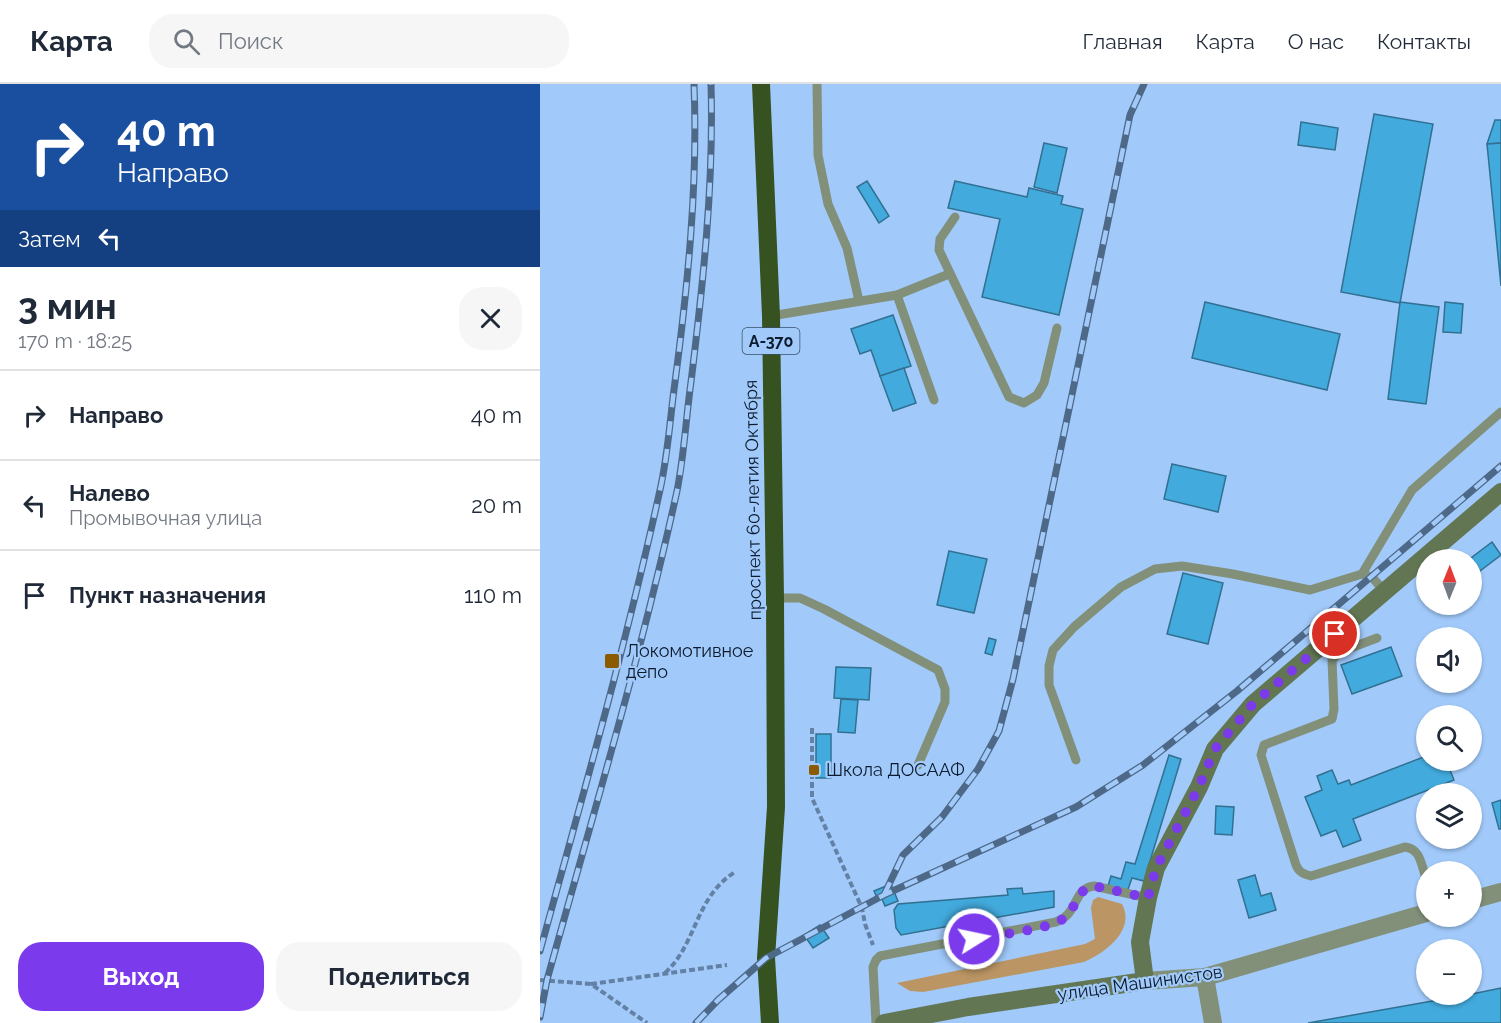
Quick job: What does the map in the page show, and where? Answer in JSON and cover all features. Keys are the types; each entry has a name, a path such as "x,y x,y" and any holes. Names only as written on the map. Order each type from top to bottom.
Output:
{"highway":[{"name":"проспект 60-летия Октября","path":"761,84 771,316 775,598 776,807 766,958 770,1023"}],"street":[{"path":"1145,981 1140,942 1156,868 1199,787 1215,749 1253,704 1501,492"},
{"path":"1482,897 1501,892"},
{"name":"улица Машинистов","path":"884,1023 968,1007 1145,981 1205,977 1416,916"},
{"path":"1205,977 1213,1023"}],"lane":[{"path":"818,84 818,155 828,204 847,248 859,301"},
{"path":"955,217 940,240 939,250 1009,397 1024,403 1037,395 1044,383 1057,328"},
{"path":"771,316 897,295 949,274"},
{"path":"897,295 934,400"},
{"path":"1362,574 1412,490 1501,412"},
{"path":"1076,760 1049,685 1053,650 1074,627 1121,587 1155,569 1182,566 1310,590 1362,574 1372,577 1384,591"},
{"path":"775,598 800,598 938,670 945,689 945,702 918,765"},
{"path":"1377,638 1340,652 1332,660 1334,709 1332,719 1264,745 1261,754 1296,865 1304,875 1311,876 1405,847 1413,848 1420,861"},
{"path":"876,1023 873,967 880,956 1056,922 1070,912 1086,887 1094,886 1148,898"}],"path":[{"path":"812,728 812,798 862,908 869,938 880,956"},
{"path":"664,974 675,964 684,949 716,886 735,872"},
{"path":"540,980 591,984 727,965"},
{"path":"591,984 647,1023"}],"shaded area":[{"path":"1098,897 1122,904 1125,923 1122,931 1109,947 1084,962 923,992 910,991 897,983 1085,944 1095,939 1091,908 1093,900"}],"building":[{"path":"1374,114 1433,124 1400,303 1341,292"},
{"path":"1495,120 1501,120 1501,143 1487,144"},
{"path":"1301,122 1338,128 1335,150 1298,145"},
{"path":"1044,143 1067,148 1057,193 1034,187"},
{"path":"1501,143 1501,286 1487,144"},
{"path":"867,181 889,216 879,223 857,187"},
{"path":"955,181 1027,197 1029,188 1063,196 1061,204 1083,209 1059,315 982,297 1000,219 948,208"},
{"path":"1205,302 1340,334 1327,390 1192,358"},
{"path":"1400,302 1439,307 1426,404 1388,399"},
{"path":"1445,302 1463,304 1461,333 1443,332"},
{"path":"893,315 911,366 880,376 871,350 860,354 851,329"},
{"path":"904,368 916,403 893,411 880,376"},
{"path":"1172,464 1226,476 1218,512 1164,499"},
{"path":"1492,542 1501,555 1482,569 1482,550"},
{"path":"949,551 987,559 974,613 937,605"},
{"path":"1183,573 1223,583 1208,644 1167,634"},
{"path":"989,638 996,640 992,655 985,653"},
{"path":"1391,647 1402,676 1352,694 1341,665"},
{"path":"836,667 871,668 869,700 834,698"},
{"path":"841,699 858,700 855,733 838,732"},
{"path":"816,734 831,734 831,778 816,778"},
{"path":"1169,755 1181,759 1144,881 1132,878 1127,892 1108,886 1111,876 1121,879 1126,862 1135,864"},
{"path":"1416,760 1416,771 1450,771 1454,780 1446,783 1416,783 1416,795 1353,819 1361,840 1343,847 1336,830 1321,836 1305,797 1322,790 1317,776 1332,770 1338,784 1349,780 1351,785"},
{"path":"1501,800 1501,829 1499,829 1492,803"},
{"path":"1216,806 1234,807 1232,835 1215,834"},
{"path":"1255,875 1261,896 1271,893 1276,910 1249,918 1238,880"},
{"path":"891,884 898,901 885,906 882,899 878,900 874,891"},
{"path":"1022,888 1023,894 1054,891 1054,907 901,935 896,928 894,910 898,904 1008,895 1007,889"},
{"path":"820,925 829,938 813,948 804,935"},
{"path":"1501,988 1501,1023 1308,1023 1416,1004 1482,1005 1482,992"}],"railway":[{"path":"540,951 618,664 663,477 691,233 695,159 694,84"},
{"path":"540,1017 547,980 632,676 677,491 707,233 711,159 711,84"},
{"path":"884,895 903,855 942,817 978,769 999,731 1013,679 1130,115 1144,84"},
{"path":"696,1023 718,1000 766,958 884,895 1076,807 1143,765 1237,691 1501,466"}],"place":[{"name":"Локомотивное депо","path":"612,661"},
{"name":"Школа ДОСААФ","path":"814,770"}],"route":[{"path":"974,939 1045,926 1065,918 1086,887 1094,886 1148,898 1156,868 1199,787 1215,749 1253,704 1335,634"}]}
